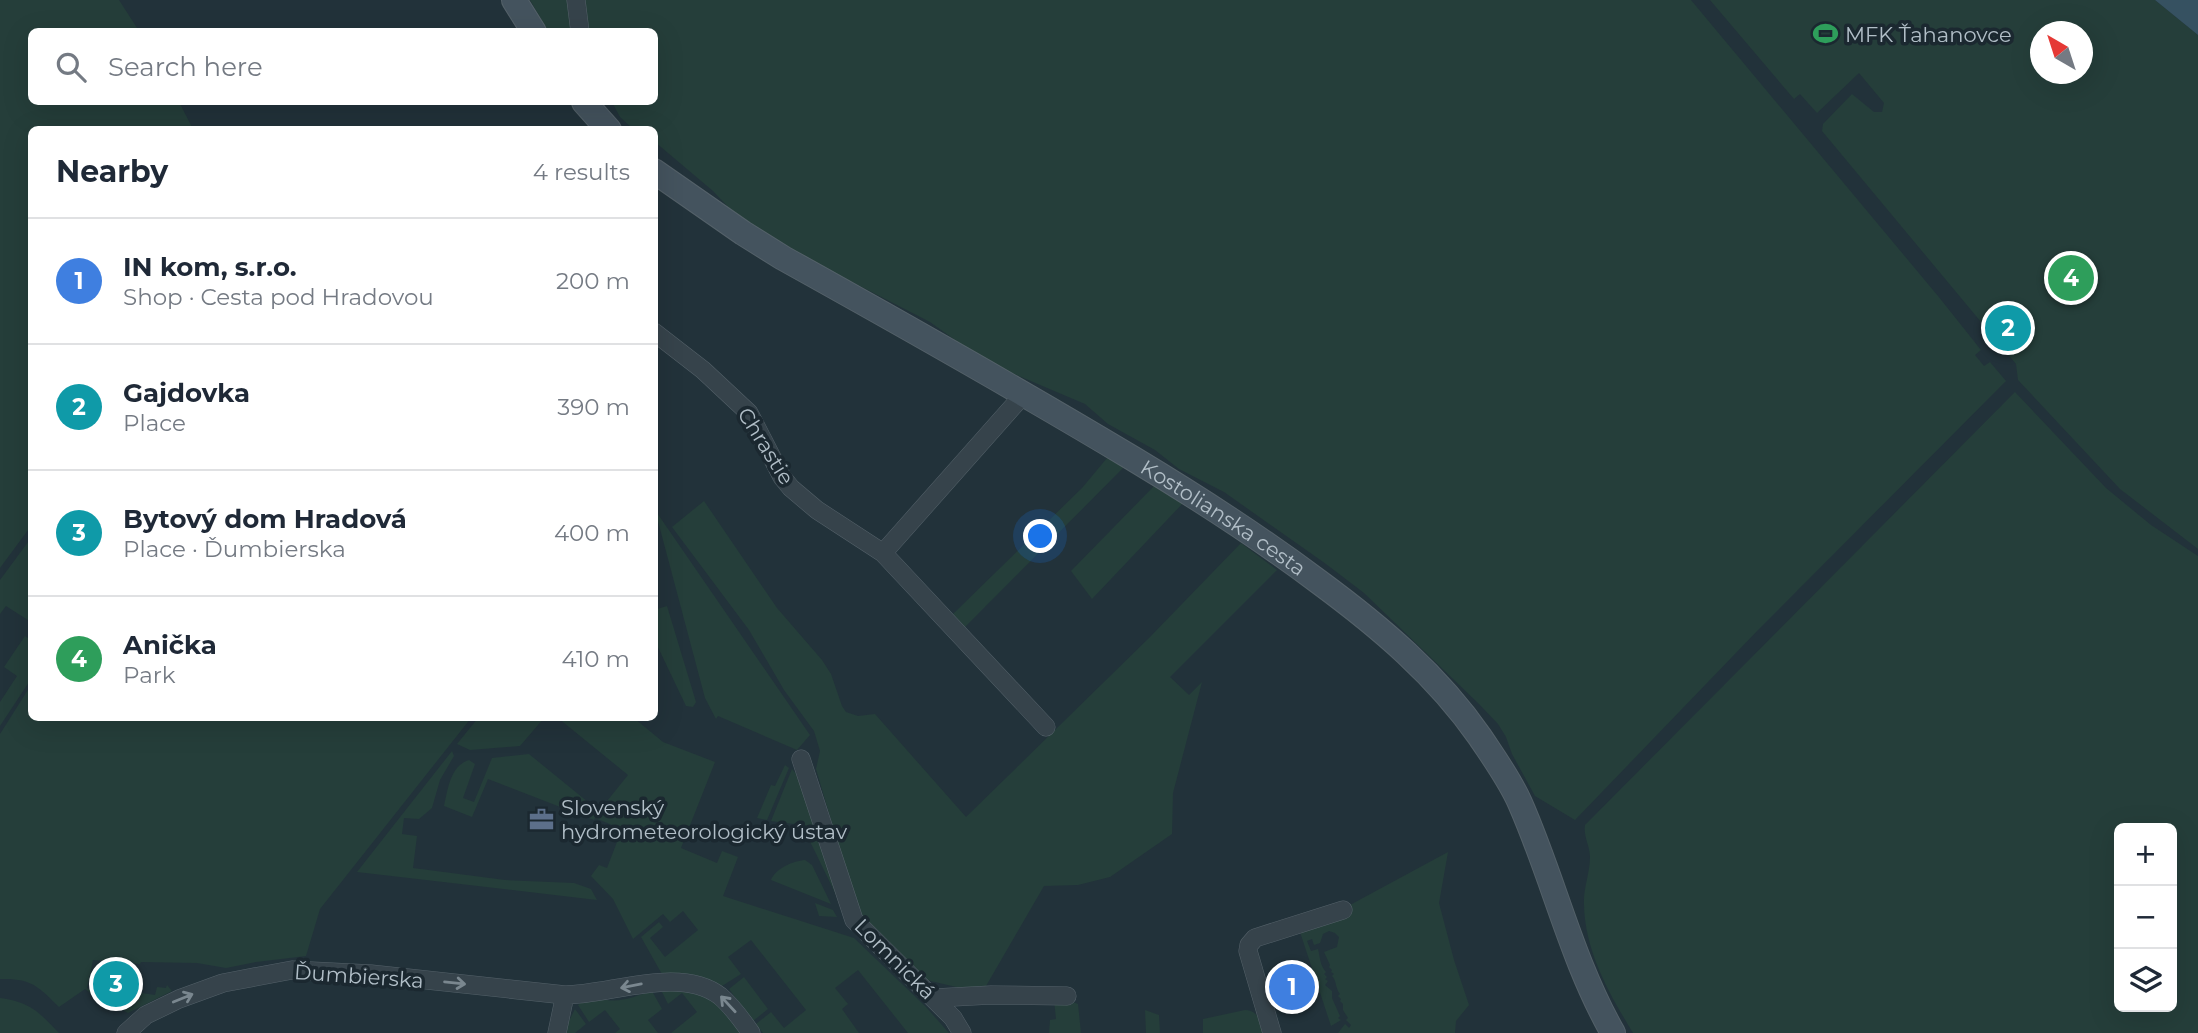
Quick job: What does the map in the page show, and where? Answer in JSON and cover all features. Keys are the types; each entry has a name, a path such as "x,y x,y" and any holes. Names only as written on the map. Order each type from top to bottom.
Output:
{"street":[{"path":"514,0 532,28"},
{"path":"576,0 580,28"},
{"path":"588,105 604,118"},
{"name":"Kostolianska cesta","path":"658,175 783,258 1024,394 1231,518 1349,603 1423,667 1478,734 1520,803 1574,953 1595,1003 1613,1033"},
{"name":"Chrastie","path":"658,335 743,406 756,424 782,477 791,488 817,510 883,553 1046,727"},
{"path":"883,553 1024,394"},
{"name":"Lomnická","path":"801,759 854,920 953,1017 962,1033"},
{"path":"1272,1033 1256,982 1249,945 1255,938 1343,910"},
{"name":"Ďumbierska","path":"126,1033 146,1015 179,999 223,983 292,970 371,974 565,995 646,983 687,983 718,994 751,1033"},
{"path":"556,1033 565,995"},
{"path":"934,998 991,995 1067,996"}],"green space":[{"path":"0,0 119,0 137,28 28,28 28,105 181,105 191,126 28,126 28,530 0,568"},
{"path":"530,0 568,0 571,28 546,28"},
{"path":"585,0 1691,0 1938,296 1981,350 1975,355 1984,366 1990,362 2006,381 1759,629 1575,820 1535,796 1512,754 1506,737 1479,704 1364,593 1326,564 1224,492 1179,469 1155,450 1108,424 1085,404 1005,370 965,347 930,322 852,282 850,284 773,239 730,209 658,145 658,126 630,126 620,117 614,105 658,105 658,28 589,28"},
{"path":"1710,0 2155,0 2198,35 2198,549 2120,489 2018,380 2016,364 1822,131 1823,124 1852,94 1874,112 1882,112 1884,103 1859,73 1817,113 1800,94 1794,99"},
{"path":"2015,392 2106,488 2151,525 2198,556 2198,1033 1633,1033 1600,972 1589,939 1584,899 1590,857 1585,825"},
{"path":"1107,458 1124,467 965,627 953,614 1082,488"},
{"path":"1156,484 1185,501 1092,599 1071,571"},
{"path":"704,501 777,608 822,660 831,674 846,712 858,716 875,714 966,817 1150,637 1241,543 1277,570 1170,677 1189,695 1202,682 1173,793 1172,834 1110,877 1078,885 1044,886 982,993 922,979 863,919 816,769 820,751 814,731 784,690 749,630 672,527"},
{"path":"658,514 810,735 797,750 718,716 716,719 705,698"},
{"path":"28,542 28,620 6,606 0,614 0,580"},
{"path":"667,606 696,702 693,707 686,706 658,647 658,609"},
{"path":"25,636 28,638 28,684 0,726 0,702 17,676 4,667"},
{"path":"28,690 28,721 469,721 320,909 306,956 226,968 197,963 140,964 93,960 87,988 116,1004 114,1011 85,989 59,1007 27,982 0,979 0,734"},
{"path":"476,721 541,721 520,746 470,750 457,744"},
{"path":"562,721 638,721 663,742 715,762 681,848 717,863 722,851 738,857 723,896 854,938 926,1007 949,1033 908,1033 858,970 835,988 848,1004 842,1009 859,1033 763,1033 756,1024 771,1012 784,1028 806,1010 751,940 728,957 741,974 722,986 708,980 663,976 641,937 659,922 663,927 650,938 665,957 698,930 683,911 670,922 663,914 633,939 613,899 591,876 599,865 607,868 622,829 488,779 472,817 444,806 454,773 469,760 475,764 463,798 474,802 492,758 529,754 599,811 628,775"},
{"path":"452,751 454,756 440,780 432,808 419,819 404,818 402,834 417,836 413,868 505,880 574,883 591,889 597,900 357,872"},
{"path":"785,765 789,768 767,820 757,818 771,785 775,786"},
{"path":"792,769 800,778 840,903 802,825 771,821"},
{"path":"1448,852 1439,903 1469,1005 1456,1021 1455,1033 1338,1033 1345,1024 1349,1028 1351,1025 1346,1020 1348,1018 1332,976 1334,974 1324,952 1337,947 1339,937 1329,931 1323,934 1320,943 1314,945 1312,939 1307,941 1311,951 1318,949 1326,972 1325,979 1328,981 1325,985 1332,991 1332,998 1340,1016 1338,1018 1341,1020 1331,1026 1300,932"},
{"path":"805,860 812,865 831,904 771,880 785,866"},
{"path":"815,903 833,910 837,917 819,916"},
{"path":"744,977 768,1009 753,1021 729,989"},
{"path":"167,985 172,991 128,1013 121,1009 122,1005 132,1007 142,993 155,995 157,987 166,988"},
{"path":"661,990 690,991 710,998 744,1033 671,1033 697,1012 682,993 668,1004"},
{"path":"652,991 662,1009 648,1020 658,1033 615,1033 620,1029 605,1010 589,1022 578,1005 599,997 612,1001"},
{"path":"0,998 19,1002 33,1009 59,1033 0,1033"},
{"path":"1054,1000 1068,1000 1078,1004 1081,1033 1049,1033 1050,1020 1056,1019"},
{"path":"575,1009 586,1024 575,1033 563,1033"},
{"path":"1145,1010 1159,1015 1160,1033 1146,1033"},
{"path":"1245,1010 1256,1015 1266,1033 1203,1033 1203,1019"}],"water":[{"path":"2155,0 2198,0 2198,35"}],"place":[{"name":"MFK Ťahanovce","path":"1825,34"},
{"name":"Anička","path":"2071,278"},
{"name":"Gajdovka","path":"2008,328"},
{"name":"Slovenský hydrometeorologický ústav","path":"541,819"},
{"name":"Bytový dom Hradová","path":"116,984"},
{"name":"IN kom, s.r.o.","path":"1292,987"}]}
